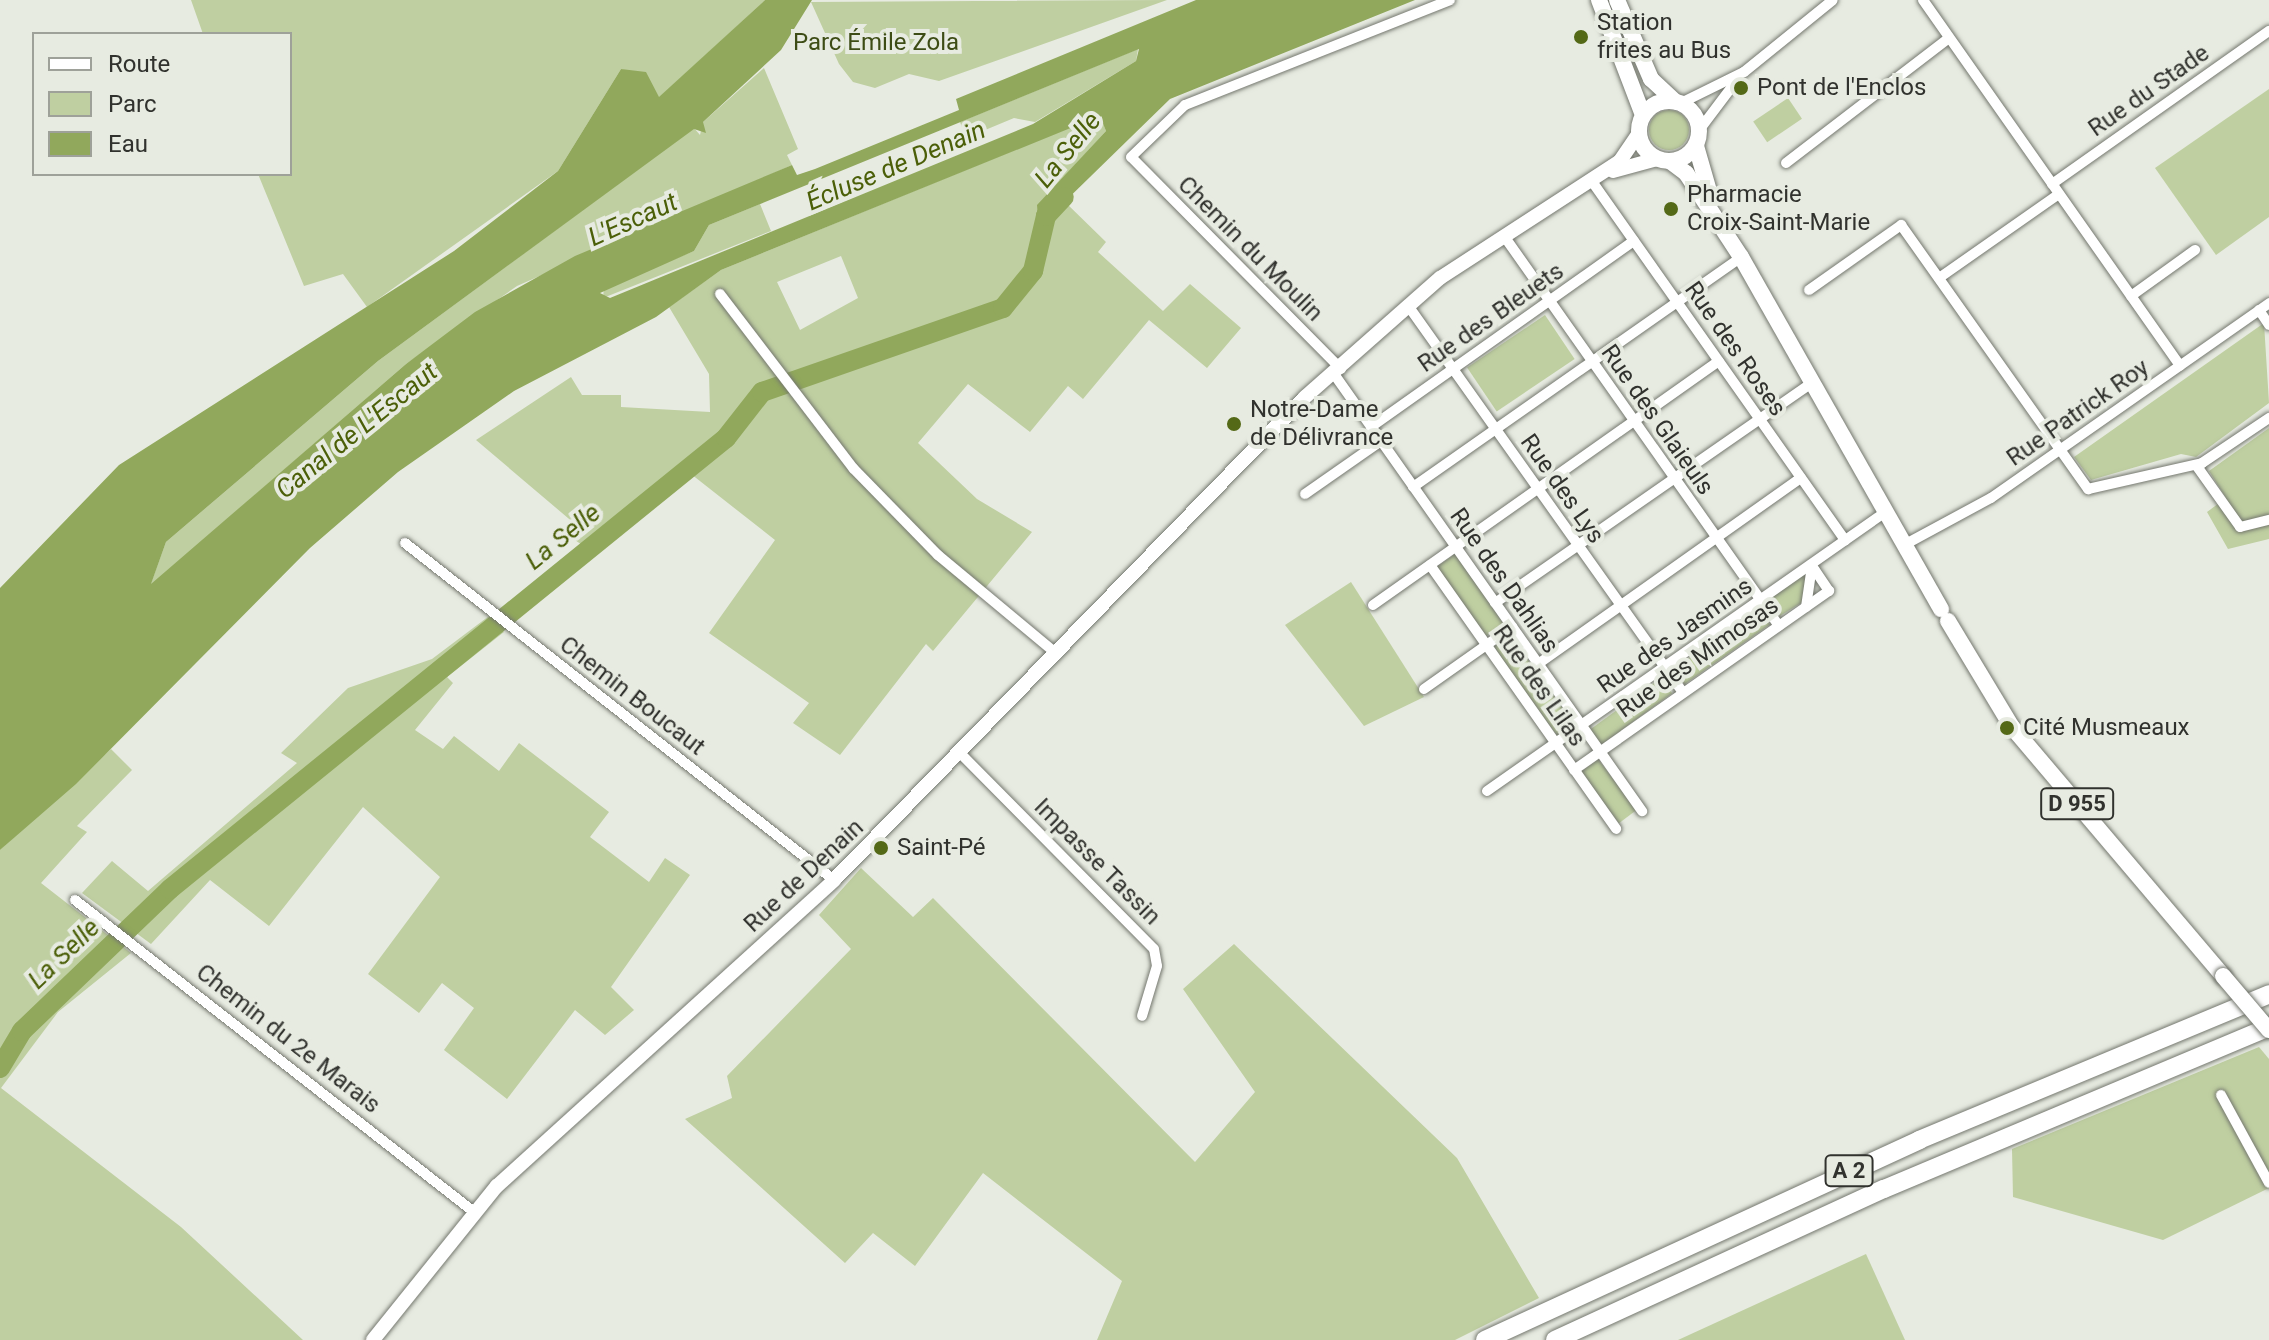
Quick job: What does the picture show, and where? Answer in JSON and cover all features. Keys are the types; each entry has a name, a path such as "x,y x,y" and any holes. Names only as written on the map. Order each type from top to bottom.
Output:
{"highway":[{"name":"A 2","path":"1485,1340 1905,1146 2269,994"},
{"name":"A 2","path":"1555,1340 1871,1194 2269,1029"}],"main road":[{"path":"1599,0 1643,115 1639,133 1664,160 1696,146 1700,129 1678,102 1651,79 1617,0"},
{"path":"1643,115 1678,102"},
{"name":"D 955","path":"1696,146 1700,174 1741,257 1945,615 2033,736 2227,972 2269,1029"},
{"name":"D 955","path":"1664,160 1686,173 1741,257"},
{"name":"D 955","path":"2227,972 2269,1014"}],"street":[{"name":"Chemin du Moulin","path":"1337,372 1131,157 1185,105 1450,0"},
{"path":"1700,129 1744,72 1833,0"},
{"path":"1923,0 2180,366"},
{"name":"Rue du Stade","path":"2052,184 2269,31"},
{"path":"1786,163 1949,38"},
{"path":"1678,102 1744,72"},
{"path":"1594,178 1626,156 1639,133"},
{"path":"1594,178 1664,160"},
{"name":"Rue de Denain","path":"373,1340 474,1212 834,880 961,754 1264,439 1409,307 1504,236 1594,178"},
{"name":"Rue des Roses","path":"1594,178 1634,241 1845,540"},
{"path":"1939,278 2059,194"},
{"path":"1809,290 1901,225 2088,489 2196,465 2269,418"},
{"name":"Rue des Glaieuls","path":"1504,236 1779,626"},
{"name":"Rue des Bleuets","path":"1371,427 1634,241"},
{"path":"2131,296 2195,250"},
{"path":"1413,487 1741,257"},
{"path":"720,294 795,394 928,546 1057,654"},
{"name":"Rue Patrick Roy","path":"1904,545 2060,450 2269,303"},
{"name":"Rue des Lys","path":"1409,307 1683,693"},
{"path":"2259,310 2269,325"},
{"path":"1373,605 1719,361"},
{"name":"Rue des Dahlias","path":"1337,372 1371,427 1642,811"},
{"path":"1495,603 1811,383"},
{"path":"1305,494 1381,441"},
{"path":"2196,465 2240,527 2269,520"},
{"path":"1538,664 1801,478"},
{"name":"Rue des Jasmins","path":"1487,791 1885,512"},
{"name":"Chemin Boucaut","path":"405,543 834,880"},
{"name":"Rue des Mimosas","path":"1574,770 1829,591 1811,564"},
{"name":"Rue des Mimosas","path":"1806,607 1811,564"},
{"name":"Rue des Lilas","path":"1430,565 1616,829"},
{"path":"1424,689 1512,627"},
{"name":"Impasse Tassin","path":"961,754 1154,949 1157,966 1142,1016"},
{"name":"Chemin du 2e Marais","path":"75,900 474,1212"},
{"path":"2221,1095 2269,1183"}],"green space":[{"path":"191,0 765,0 659,98 645,78 621,69 558,171 367,307 343,274 304,286 259,176 292,176 292,32 202,32"},
{"name":"Parc Émile Zola","path":"1167,0 939,81 909,74 875,88 853,82 839,64 811,2"},
{"path":"1138,49 1136,61 1035,122 1014,118 966,138 960,122"},
{"path":"764,68 798,149 787,155 792,165 517,286 406,364 150,586 166,542 378,361 694,128 700,135 703,122"},
{"path":"2269,89 2269,217 2216,255 2155,168"},
{"path":"1788,98 1802,119 1767,142 1753,121"},
{"path":"1669,110 1683,116 1689,130 1683,144 1669,150 1655,144 1649,130 1655,116"},
{"path":"1100,115 1106,131 1038,205 1038,218 1064,201 1106,242 1098,252 1163,311 1190,284 1241,328 1207,368 1149,320 1083,399 1068,386 1030,432 968,384 918,443 977,499 1032,532 933,651 926,644 840,755 793,723 809,703 709,633 775,540 691,474 594,553 566,534 575,524 476,440 571,377 582,395 621,395 621,407 710,412 709,374 669,307 721,270","holes":["841,256 858,298 800,330 777,282"]},
{"path":"760,204 771,231 603,298 604,288 694,251 709,225"},
{"path":"1545,315 1575,359 1497,412 1467,368"},
{"path":"2264,323 2269,403 2196,457 2181,454 2091,480 2074,457"},
{"path":"2269,428 2269,539 2228,549 2207,512 2226,498 2209,471"},
{"path":"1455,554 1504,624 1485,637 1436,567"},
{"path":"1809,570 1804,601 1780,616 1768,599"},
{"path":"1351,582 1424,697 1364,726 1285,625"},
{"path":"1759,609 1770,625 1685,684 1674,669"},
{"path":"489,616 504,632 447,677 453,683 415,730 443,749 454,736 499,771 519,743 609,812 590,837 649,882 665,858 690,875 611,987 634,1010 605,1035 575,1010 507,1099 444,1050 474,1008 442,983 419,1013 368,974 440,877 363,807 269,926 210,880 151,944 82,893 112,861 148,891 297,763 281,753 348,688 432,659"},
{"path":"1510,635 1575,725 1558,737 1493,647"},
{"path":"1661,678 1672,693 1601,745 1590,730"},
{"path":"111,749 132,770 77,826 87,832 41,883 131,953 58,1012 1,1088 181,1227 303,1340 0,1340 0,850"},
{"path":"1598,759 1637,810 1619,823 1580,772"},
{"path":"861,868 913,917 933,898 1195,1162 1255,1092 1183,989 1234,944 1457,1158 1539,1298 1455,1340 1097,1340 1122,1281 983,1173 915,1266 873,1233 845,1263 685,1119 732,1098 727,1076 851,949 819,915"},
{"path":"2259,1047 2269,1059 2269,1188 2163,1240 2013,1197 2012,1149"},
{"path":"1866,1254 1905,1340 1678,1340"}],"water":[{"name":"Canal de L'Escaut","path":"765,0 812,0 781,50 703,122 706,133 694,129 378,361 166,542 151,584 406,364 475,312 575,256 792,165 797,175 959,110 956,99 1196,0 1415,0 1170,99 1050,216 1038,218 1037,205 1106,131 1100,116 721,270 656,317 514,391 398,472 310,548 76,784 0,850 0,588 119,465 454,251 558,171 621,69 646,72 659,97","holes":["1139,49 1136,61 1033,124 610,298 600,293 694,251 709,225"]}],"waterway":[{"name":"La Selle","path":"0,1068 22,1031 170,889 726,438 762,392 1003,308 1033,271 1046,216 1064,197"}],"place":[{"name":"Station frites au Bus","path":"1581,37"},
{"name":"Pont de l'Enclos","path":"1741,88"},
{"name":"Pharmacie Croix-Saint-Marie","path":"1671,209"},
{"name":"Notre-Dame de Délivrance","path":"1234,424"},
{"name":"Cité Musmeaux","path":"2007,728"},
{"name":"Saint-Pé","path":"881,848"}],"water label":[{"name":"Écluse de Denain","path":"896,166"},
{"name":"L'Escaut","path":"633,220"}]}
